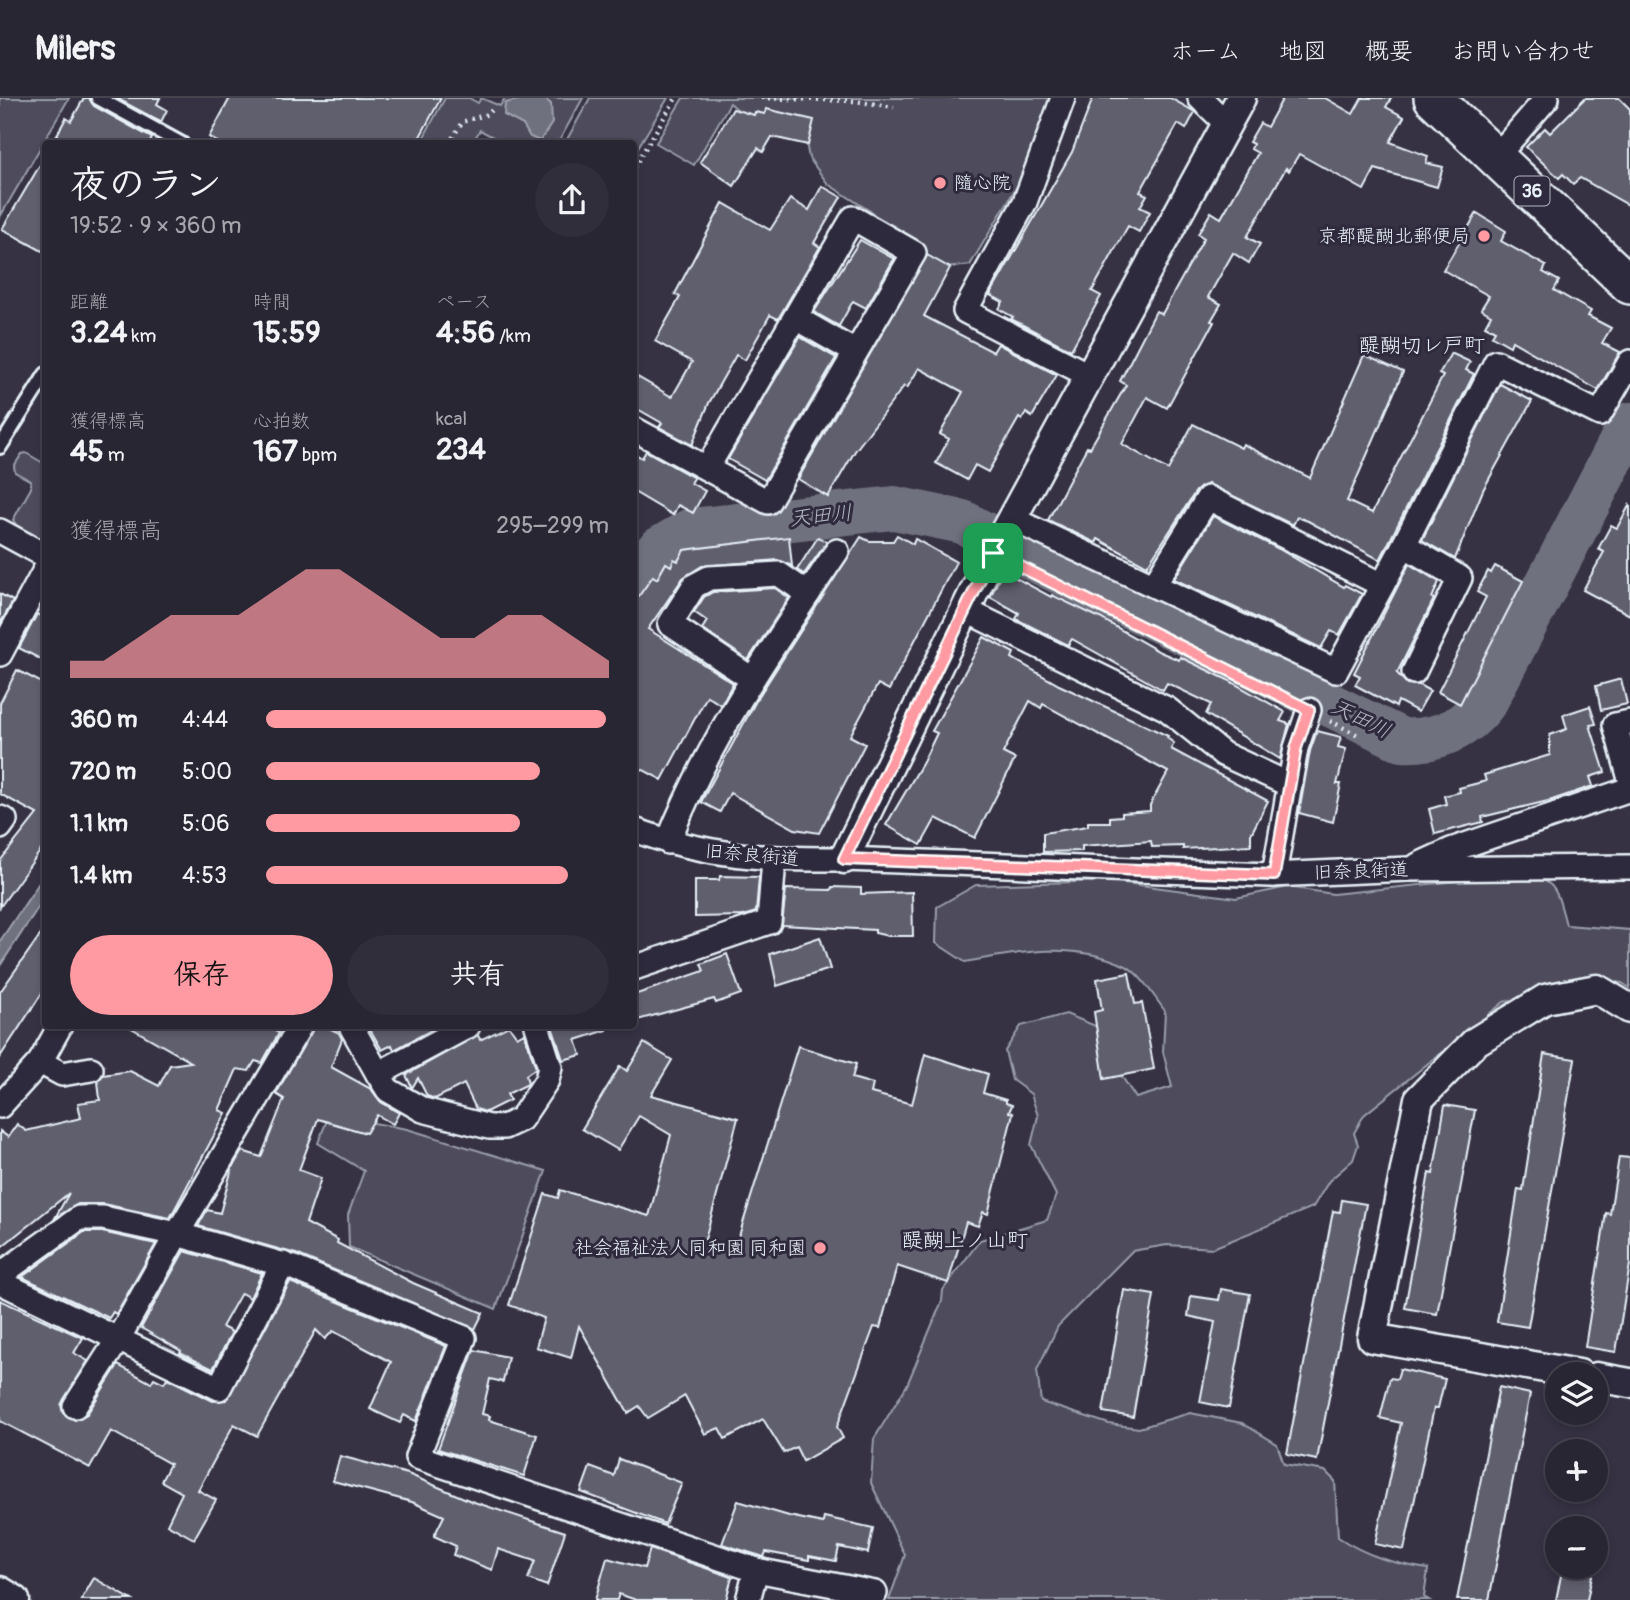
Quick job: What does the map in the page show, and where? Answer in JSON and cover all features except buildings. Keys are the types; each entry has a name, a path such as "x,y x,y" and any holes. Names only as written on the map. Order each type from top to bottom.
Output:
{"main road":[{"name":"36","path":"1433,98 1630,285"}],"street":[{"path":"1063,98 1026,202 965,311 1090,376"},
{"path":"1200,98 1227,124"},
{"path":"844,859 993,553 1241,98"},
{"path":"1496,157 1547,98"},
{"path":"637,431 768,502 914,253 853,218 706,468"},
{"path":"796,318 855,352"},
{"path":"1012,519 1336,671 1404,545 1496,362 1600,414 1630,362"},
{"path":"1154,585 1208,498 1382,585"},
{"path":"0,531 42,554"},
{"path":"1404,545 1461,578 1414,672"},
{"path":"668,842 685,801 732,708 837,551"},
{"path":"752,679 670,624 694,586 709,578 779,574 808,594"},
{"path":"0,654 42,575"},
{"path":"965,610 1167,709 1223,754 1290,785"},
{"path":"1274,875 1296,748 1309,710"},
{"path":"1630,722 1615,726 1630,779"},
{"path":"1409,869 1451,850 1630,789"},
{"path":"0,818 5,820 0,827"},
{"name":"旧奈良街道","path":"637,831 683,848 774,860 844,859 1274,875 1409,869 1630,867"},
{"path":"637,967 769,922 774,860"},
{"path":"1545,1368 1372,1338 1419,1099 1475,1042 1545,999 1597,989 1630,1009"},
{"path":"0,1106 40,1062 58,1029"},
{"path":"75,1406 117,1341 295,1029"},
{"path":"353,1029 388,1090 423,1110 489,1127 505,1126 521,1119 547,1080 550,1067 538,1029"},
{"path":"378,1074 462,1029"},
{"path":"40,1062 62,1074 91,1069"},
{"path":"0,1275 87,1216 177,1234 283,1264 464,1339 417,1457 756,1570 875,1592"},
{"path":"0,1282 117,1341 219,1388 283,1264"},
{"path":"1608,1379 1630,1383"},
{"path":"748,1600 756,1570"},
{"path":"0,1591 15,1600"}],"lane":[{"path":"98,98 174,140"},
{"path":"0,447 42,380"}],"path":[{"path":"637,162 676,98"},
{"path":"761,98 855,101 894,107"},
{"path":"451,140 462,122 488,114 494,108"},
{"path":"993,553 1360,736"}],"shaded area":[{"path":"0,98 69,98 45,140 42,140 42,145 0,217"},
{"path":"445,98 469,98 478,103 481,98 500,106 505,98 583,98 560,140 498,140 480,130 474,140 422,140"},
{"path":"590,98 668,98 637,149 637,140 567,140"},
{"path":"683,98 1051,98 1026,171 970,265 947,268 926,264 893,245 873,213 828,184 809,158 803,127 745,116 730,103 694,165 656,143"},
{"path":"26,453 42,462 42,539 17,526 13,520 31,488 31,481 15,472 14,466 22,454"},
{"path":"1506,876 1534,878 1550,884 1558,898 1566,925 1630,930 1630,988 1622,983 1588,979 1504,1002 1364,1115 1354,1133 1358,1145 1353,1160 1329,1181 1313,1207 1213,1248 1167,1245 1132,1251 1058,1326 1037,1370 1041,1402 1109,1424 1139,1428 1190,1413 1242,1423 1277,1444 1284,1464 1325,1471 1335,1481 1338,1537 1381,1558 1428,1569 1424,1597 1429,1600 889,1600 905,1555 871,1483 874,1439 907,1385 942,1301 943,1290 980,1240 1047,1220 1056,1195 1031,1145 1038,1116 1031,1094 1012,1080 1005,1051 1021,1026 1066,1014 1098,1027 1113,1063 1136,1098 1172,1087 1163,1052 1165,1011 1131,969 1107,958 1067,951 1026,952 965,962 936,943 937,907 976,885 1110,881 1236,898 1288,887 1333,894"},
{"path":"329,1115 407,1129 546,1171 496,1309 349,1247 348,1215 364,1171 318,1143"}],"water":[{"path":"526,98 544,98 551,104 552,123 541,140 530,137 523,125 504,115 505,103"},
{"path":"42,878 42,902 0,966 0,941"}],"waterway":[{"name":"天田川","path":"637,572 659,549 691,530 894,508 963,522 1024,555 1402,740 1427,739 1460,726 1486,701 1630,424"}],"place":[{"name":"隨心院","path":"940,183"},
{"name":"京都醍醐北郵便局","path":"1484,236"},
{"name":"社会福祉法人同和園 同和園","path":"820,1248"}],"district":[{"name":"醍醐切レ戸町","path":"1422,345"},
{"name":"醍醐上ノ山町","path":"965,1240"}],"route":[{"path":"993,553 1309,710 1296,748 1274,875 844,859 854,833 993,553"}]}
